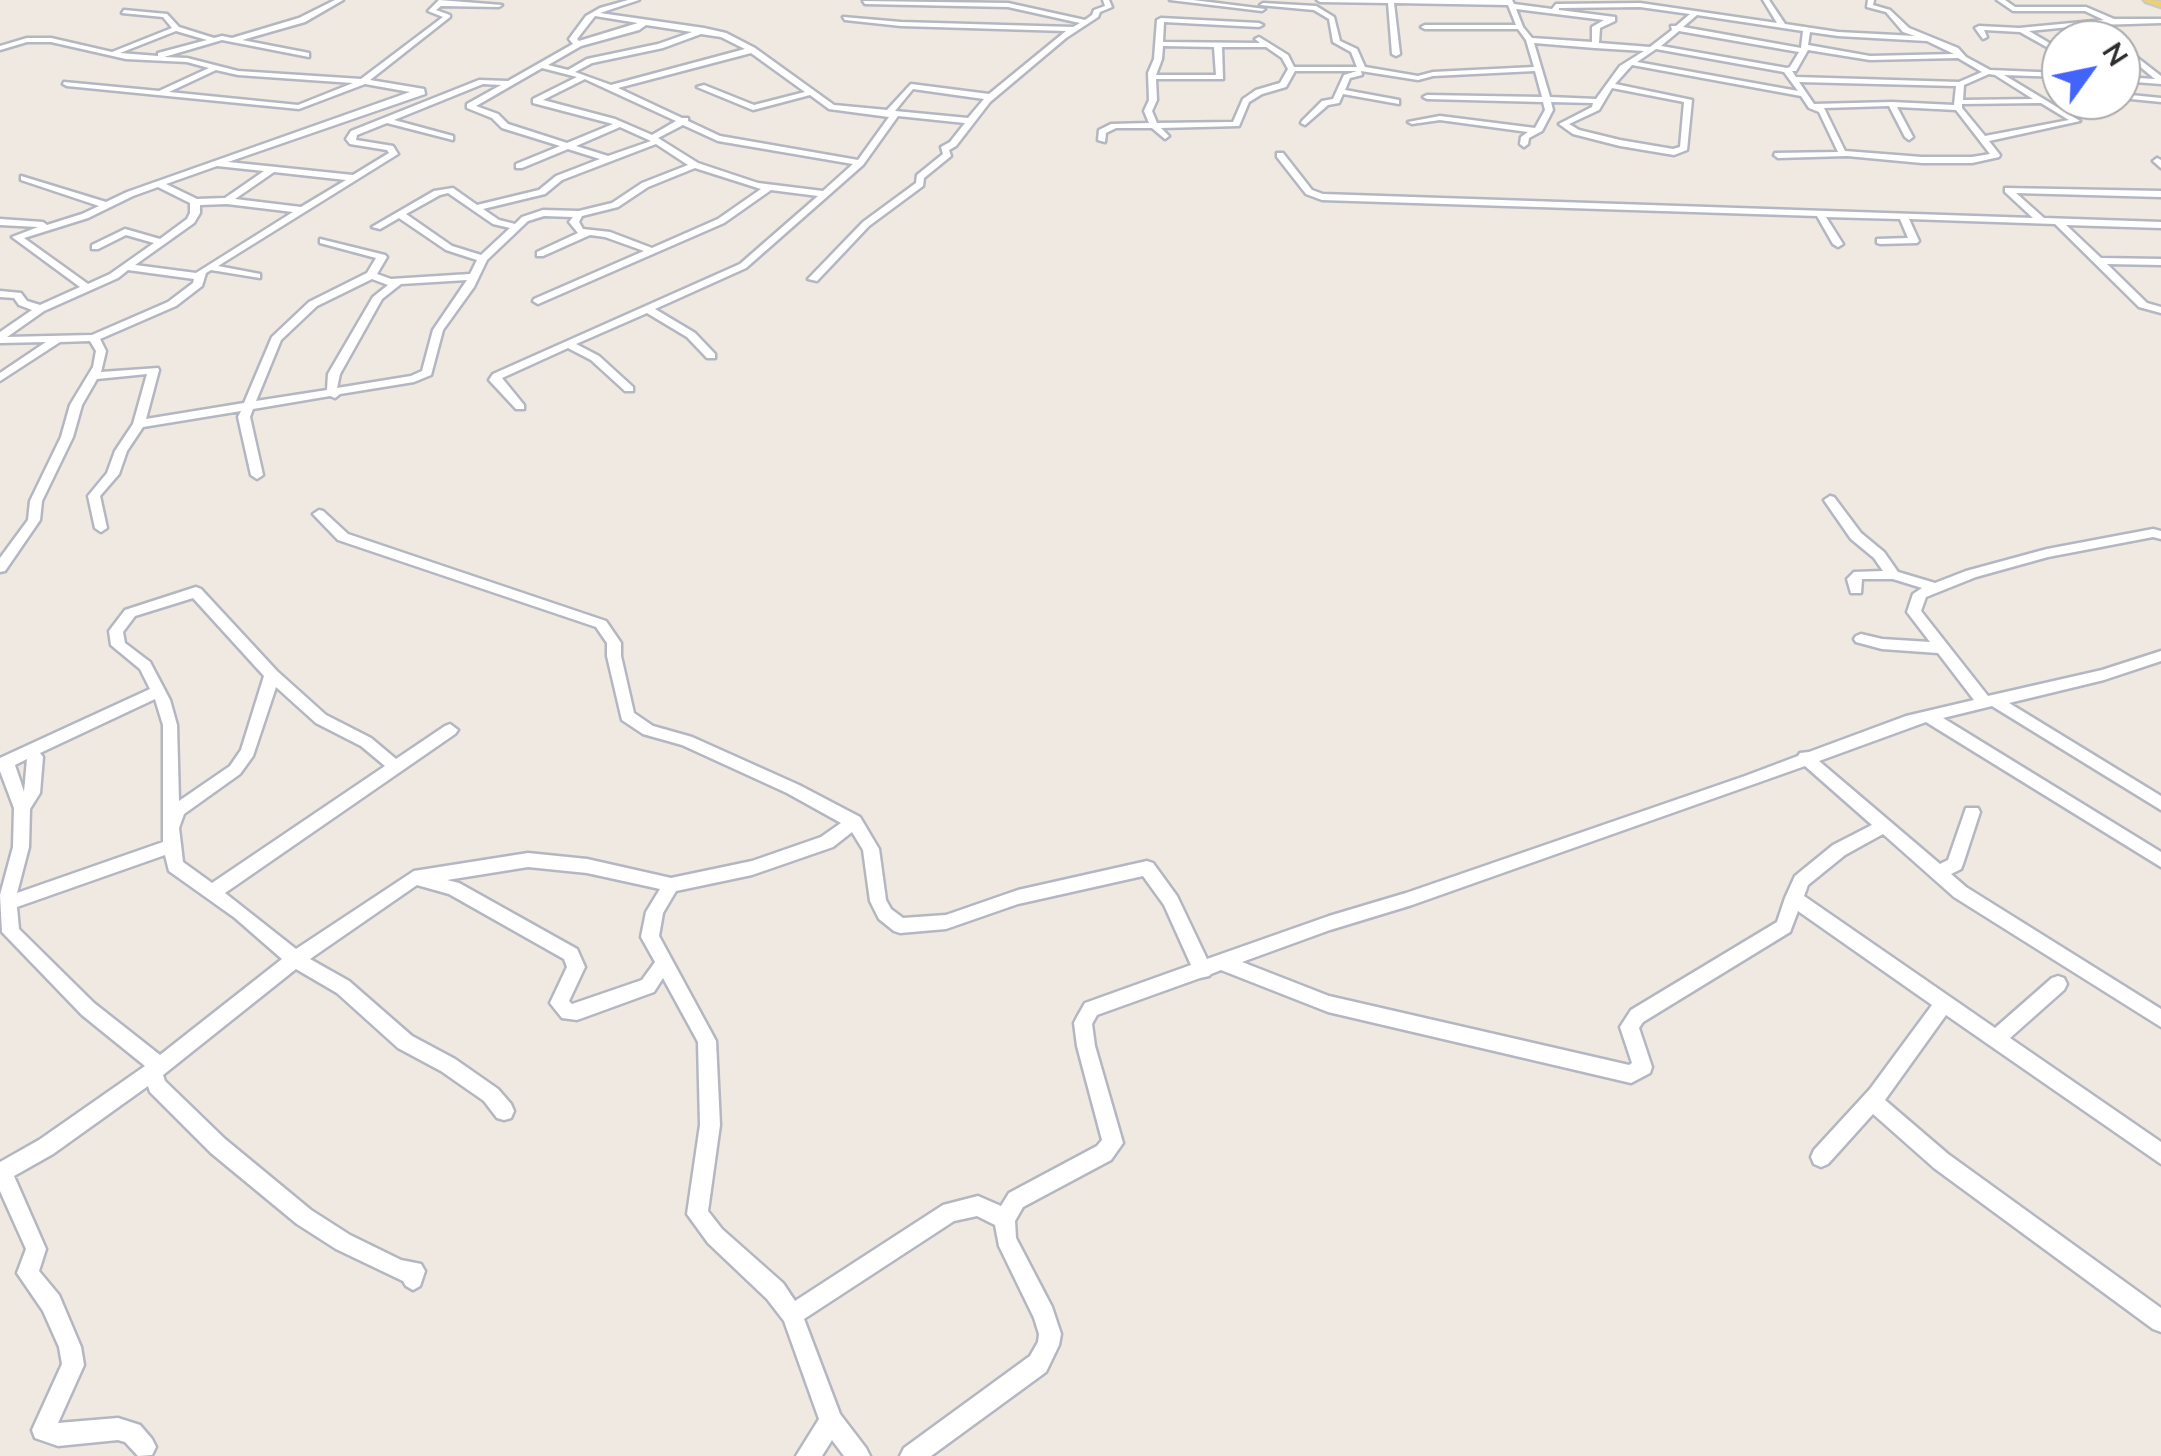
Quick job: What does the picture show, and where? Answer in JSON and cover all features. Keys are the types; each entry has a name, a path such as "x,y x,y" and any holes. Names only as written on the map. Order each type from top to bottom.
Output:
{"main road":[{"path":"2149,0 2160,2"}],"street":[{"path":"233,40 302,20 340,0"},
{"path":"578,44 574,40 584,21 636,0"},
{"path":"813,279 866,224 920,184 920,177 948,154 944,150 954,144 990,97 1096,11 1109,7 1106,0"},
{"path":"1173,0 1262,5 1510,3 1612,19 1596,26 1595,46"},
{"path":"1631,0 1640,5"},
{"path":"1683,0 1696,12"},
{"path":"1766,0 1776,10 1782,25"},
{"path":"1870,0 1869,6 1888,12 1903,28 1955,50 2041,100"},
{"path":"2000,0 2014,9 2086,9 2112,20"},
{"path":"68,84 290,108 320,101 361,83 448,16 430,11 441,2 499,5"},
{"path":"865,2 1008,5 1085,22"},
{"path":"1317,3 1332,18 1336,42 1354,51 1362,70"},
{"path":"1391,3 1396,54"},
{"path":"1510,3 1530,40 1549,110 1538,132 1524,137 1524,144"},
{"path":"1262,5 1259,25 1253,34 1284,57 1292,69"},
{"path":"1555,11 1556,6 1640,5 1807,30 1928,39"},
{"path":"124,12 165,15 176,29"},
{"path":"1610,85 1688,100 1684,148 1674,152 1610,141 1563,126 1596,108 1610,85 1631,63 1696,12"},
{"path":"594,14 704,30 752,50 832,107 970,122"},
{"path":"845,18 901,24 1075,29"},
{"path":"1164,136 1148,109 1153,100 1159,26 1164,19 1259,25"},
{"path":"608,159 505,126 495,116 470,106 578,44 636,28 646,21"},
{"path":"1425,26 1520,27"},
{"path":"1674,28 1870,58 1960,56"},
{"path":"1983,37 1979,28 2041,28"},
{"path":"115,54 176,29 306,55"},
{"path":"568,73 590,62 660,46 704,30"},
{"path":"1789,75 1804,49 1807,30"},
{"path":"2019,30 2041,42"},
{"path":"152,58 211,38"},
{"path":"0,48 35,39 115,54 187,60 213,70 361,83 445,97"},
{"path":"1530,40 1652,48 1789,75 1960,84 1992,72 2041,74"},
{"path":"1159,44 1266,45"},
{"path":"1154,77 1220,77 1223,72 1218,45"},
{"path":"609,88 752,50"},
{"path":"1843,52 1861,79"},
{"path":"1631,63 1802,94"},
{"path":"2141,64 2161,81"},
{"path":"541,65 584,76 718,138 860,163"},
{"path":"1292,69 1362,70 1418,78 1539,68"},
{"path":"1102,140 1102,132 1114,126 1236,124 1246,101 1259,92 1283,85 1292,69"},
{"path":"157,94 213,70"},
{"path":"1304,124 1324,103 1336,101 1347,77 1362,70"},
{"path":"1462,74 1470,98"},
{"path":"1789,75 1812,106 1822,110 1842,153"},
{"path":"584,76 540,96 536,102 619,125 655,140 694,165 757,186 827,194"},
{"path":"0,338 94,338 172,304 198,284 204,271 394,150 353,142 350,136 482,82 506,83"},
{"path":"1778,155 1836,158 1842,153 1914,160 1972,160 1996,155 1958,105 1960,84"},
{"path":"520,407 494,380 498,376 744,266 860,163 911,86 990,97"},
{"path":"701,87 755,108 809,93"},
{"path":"1340,91 1396,102"},
{"path":"0,242 52,227 421,92"},
{"path":"1427,97 1598,101"},
{"path":"1812,106 2041,101"},
{"path":"1892,104 1909,137"},
{"path":"1412,122 1440,118 1538,132"},
{"path":"386,120 450,138"},
{"path":"475,208 542,192 559,178 655,140 685,120"},
{"path":"1984,140 2074,120"},
{"path":"519,166 619,125"},
{"path":"1280,154 1308,192 1317,196 2161,225"},
{"path":"220,164 354,178"},
{"path":"140,424 335,395 428,373 438,330 483,259 516,227 536,214 579,214 615,205 646,185 694,165"},
{"path":"227,201 270,170"},
{"path":"24,178 108,206"},
{"path":"161,185 195,202 227,201 304,210"},
{"path":"538,302 721,220 770,187"},
{"path":"377,227 450,190 496,222 516,227"},
{"path":"2043,222 2008,190 2161,194"},
{"path":"0,338 40,309 126,267 190,221 196,213 195,202"},
{"path":"1818,212 1838,244"},
{"path":"399,214 448,248 483,259"},
{"path":"579,214 576,226 652,251"},
{"path":"1880,241 1914,241 1903,216"},
{"path":"0,222 52,227"},
{"path":"2058,222 2143,305 2161,310"},
{"path":"95,247 125,232 160,242"},
{"path":"540,254 589,232"},
{"path":"18,236 86,287"},
{"path":"257,475 244,417 264,361 282,332 298,322 313,304 371,275 382,257 323,241"},
{"path":"2100,261 2161,262"},
{"path":"126,267 256,276"},
{"path":"371,275 397,283 474,277"},
{"path":"335,395 331,387 334,374 378,297 397,283"},
{"path":"0,294 18,296 23,303 40,309"},
{"path":"648,309 691,335 711,356"},
{"path":"0,378 59,338"},
{"path":"0,568 34,520 36,501 66,437 76,405 94,376 100,351 94,338"},
{"path":"571,346 595,358 630,389"},
{"path":"0,362 21,361"},
{"path":"94,376 154,370 140,424 121,451 113,474 94,496 93,507 101,528"},
{"path":"1830,500 1856,536 1879,555 1893,575"},
{"path":"319,514 343,537 601,624 614,643 628,716 648,730 687,741 793,789 854,822 871,849 878,902 900,926 946,922 1018,897 1146,868 1171,901 1203,970"},
{"path":"2161,535 2153,533 2047,554 1934,588 1920,594 1914,612 1939,648 1989,702 2161,804"},
{"path":"1856,590 1854,579 1860,575 1893,575 1934,588"},
{"path":"396,766 366,742 321,719 272,675 196,592 188,592 152,610 130,613 116,630 118,645 146,666 170,726 175,866 295,959 343,987 405,1042 477,1085 504,1111"},
{"path":"1861,638 1882,644 1939,648"},
{"path":"912,1456 1038,1364 1048,1345 1047,1324 1006,1239 1005,1219 1016,1200 1104,1154 1113,1143 1086,1046 1083,1023 1091,1009 1224,964 1328,922 1406,900 1928,716 2104,675 2161,656"},
{"path":"171,837 178,810 235,770 248,752 272,675"},
{"path":"0,765 158,691"},
{"path":"1928,716 2161,860"},
{"path":"213,892 450,730"},
{"path":"22,808 32,792 35,757 29,750"},
{"path":"1805,757 1937,874 2161,1018"},
{"path":"0,765 7,765 22,808 21,847 5,934 158,1065"},
{"path":"1937,874 1955,864 1972,812"},
{"path":"144,1446 132,1432 118,1429 58,1436 43,1430 73,1366 70,1347 51,1303 28,1273 36,1249 1,1172 46,1147 217,1025 295,959 414,878 528,860 587,866 671,885 752,868 827,842 854,822"},
{"path":"1224,964 1328,1004 1631,1074 1644,1067 1629,1026 1637,1016 1784,927 1802,881 1839,850 1882,827"},
{"path":"9,903 171,837"},
{"path":"414,878 453,888 570,954 576,966 559,1002 568,1012 648,986 664,963"},
{"path":"671,885 651,922 650,936 707,1041 710,1125 697,1214 715,1236 775,1291 792,1315 831,1421 858,1456"},
{"path":"1793,898 2161,1154"},
{"path":"1996,1039 2058,984"},
{"path":"1821,1156 1872,1100 1944,1003"},
{"path":"158,1065 153,1073 157,1086 218,1146 304,1217 343,1242 400,1270 414,1270 413,1279"},
{"path":"1872,1100 1940,1160 2161,1321"},
{"path":"792,1315 950,1212 978,1206 1005,1219"},
{"path":"808,1456 831,1421"}]}
